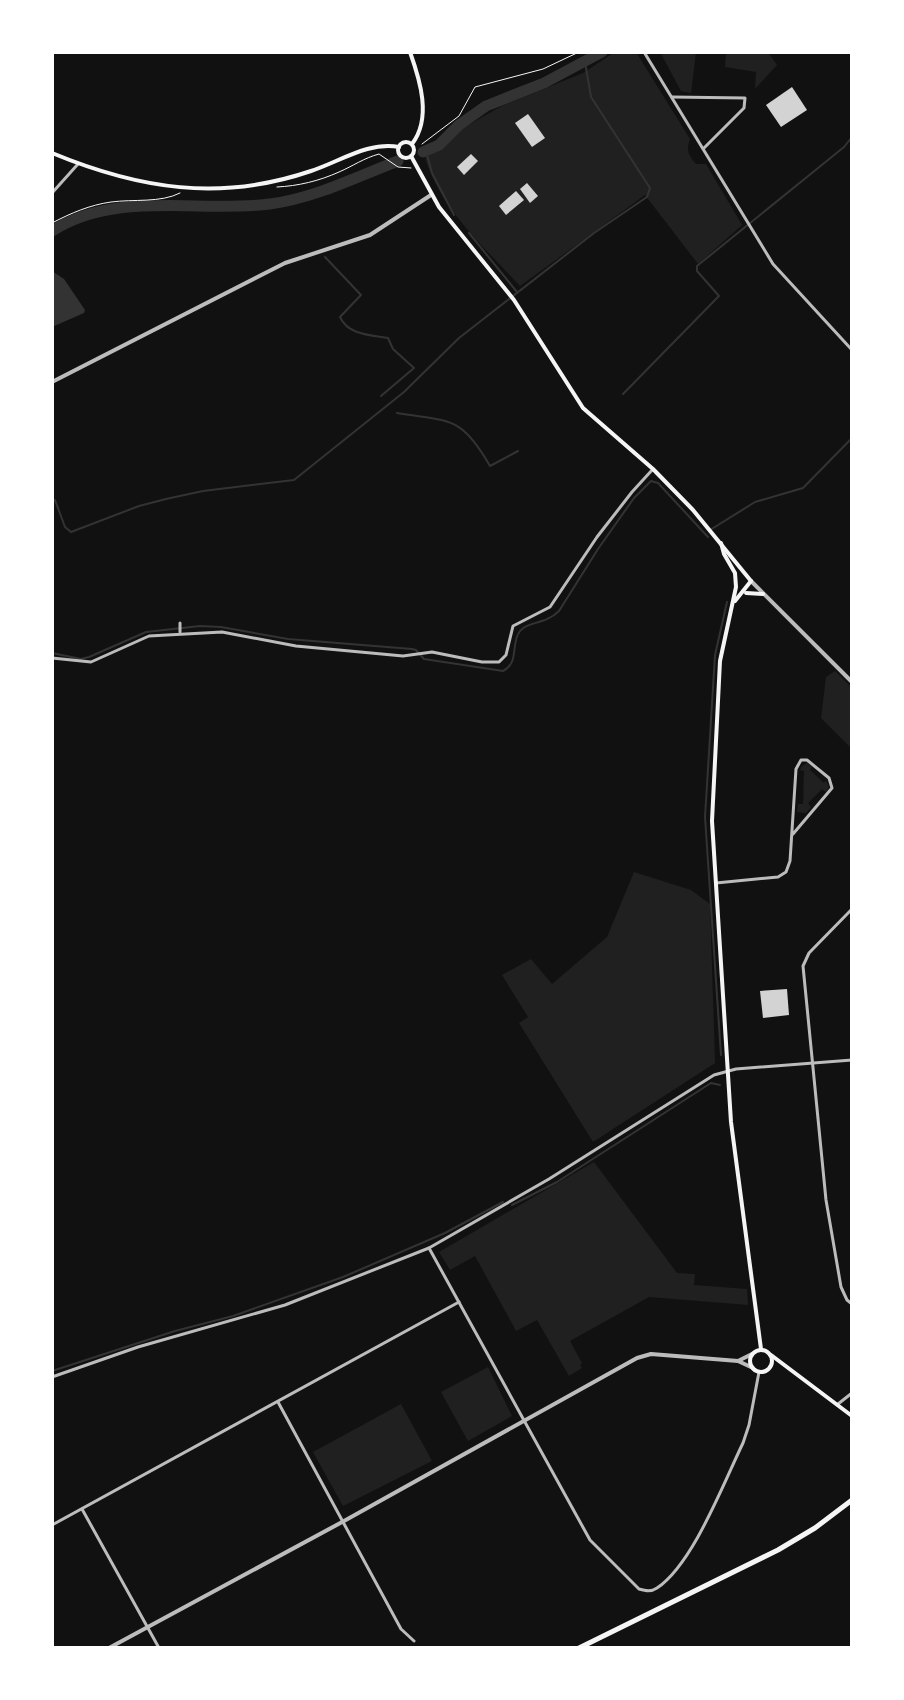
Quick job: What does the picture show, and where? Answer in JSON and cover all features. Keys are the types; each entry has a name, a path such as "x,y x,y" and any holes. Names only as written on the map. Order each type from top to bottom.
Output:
{"main road":[{"path":"410,52 420,86 423,115 420,132 412,144"},
{"path":"52,153 146,184 211,189 279,180 376,146 412,144"},
{"path":"411,156 414,149 412,144"},
{"path":"399,147 401,156 411,156"},
{"path":"411,156 431,195 514,300 583,408 653,469 713,533 751,581"},
{"path":"721,543 735,573 735,591 720,661 712,787 716,883 733,1137 761,1349"},
{"path":"735,591 751,581"},
{"path":"732,604 751,581"},
{"path":"743,593 763,594"},
{"path":"761,1349 752,1354 750,1361 753,1368 759,1372 785,1367"},
{"path":"761,1349 852,1416"},
{"path":"770,1368 773,1362 771,1355"},
{"path":"579,1648 778,1550 852,1502"}],"street":[{"path":"644,52 773,264 852,350"},
{"path":"672,97 745,98 744,108 703,148"},
{"path":"52,193 78,164"},
{"path":"52,382 285,263 360,240 431,195"},
{"path":"52,658 91,662 142,638 180,631 222,632 296,646 403,656 434,652 482,662 499,662 506,655 513,626 550,607 603,528 653,469"},
{"path":"751,581 852,682"},
{"path":"180,623 180,631"},
{"path":"716,883 783,875 790,861 796,769 801,760 807,760 829,778 832,788 793,834"},
{"path":"852,909 805,959 803,966 826,1200 841,1287 852,1304"},
{"path":"52,1377 138,1347 285,1305 429,1248 549,1179 707,1078 728,1071 852,1060"},
{"path":"429,1248 595,1547 639,1589 650,1591 664,1581 688,1552 730,1471 749,1425 759,1372"},
{"path":"52,1525 459,1302"},
{"path":"738,1361 752,1354"},
{"path":"109,1648 644,1355 738,1361 753,1368"},
{"path":"838,1404 852,1393"},
{"path":"278,1402 401,1629 414,1641"},
{"path":"82,1509 159,1648"}],"path":[{"path":"422,144 459,116 475,87 543,69 579,52"},
{"path":"379,154 398,167 409,166 413,169"},
{"path":"52,223 73,212 109,202 170,197 180,193"}],"shaded area":[{"path":"615,52 636,52 690,139 688,149 691,158 696,164 706,164 742,225 698,264 645,195 520,286 453,211 432,177 425,158 461,129 502,106 583,73"},
{"path":"660,52 696,52 691,93 681,91"},
{"path":"726,52 768,52 777,65 755,89 756,72 725,67"},
{"path":"52,271 64,279 85,310 52,327"},
{"path":"835,671 852,688 852,749 821,718 826,677"},
{"path":"807,763 812,767 810,770 824,783 826,781 829,787 826,792 822,789 808,803 811,807 806,813 797,812 798,804 803,804 804,771 800,770"},
{"path":"634,872 691,890 710,904 715,1063 593,1142 519,1023 528,1017 502,975 531,959 552,984 607,937"},
{"path":"594,1162 677,1273 695,1274 694,1285 747,1289 748,1305 649,1297 570,1341 582,1368 569,1376 537,1320 516,1331 475,1256 450,1270 439,1252"},
{"path":"488,1367 512,1416 468,1441 441,1392"},
{"path":"401,1404 432,1461 343,1506 313,1452"}],"building":[{"path":"792,87 807,110 781,127 766,105"},
{"path":"528,114 545,138 532,147 515,123"},
{"path":"471,154 478,161 464,175 457,167"},
{"path":"527,183 538,196 530,203 520,189"},
{"path":"516,191 524,200 506,215 499,206"},
{"path":"787,989 789,1015 763,1018 760,991"}],"waterway":[{"path":"423,152 439,145 459,125 486,106 544,83 602,52"},
{"path":"52,501 55,500 65,527 71,532 166,499 203,491 294,480 404,392 459,338 594,233 647,197 650,188 591,97 585,62"},
{"path":"623,394 719,296 697,271 697,266 844,147 852,137"},
{"path":"426,151 432,173 454,215"},
{"path":"52,231 77,218 130,207 243,206 287,201 398,161"},
{"path":"469,233 517,292"},
{"path":"325,257 361,295 340,317 344,323 360,333 388,338 393,349 414,368 381,396"},
{"path":"397,413 442,420 462,429 490,466 518,451"},
{"path":"710,530 755,502 803,488 852,438"},
{"path":"52,653 81,659 146,632 200,626 288,639 412,649 424,659 503,671 511,663 520,631 559,611 634,498 651,481 658,483 708,537"},
{"path":"721,1055 705,817 715,655 727,602"},
{"path":"512,1205 557,1182 711,1083 720,1085"},
{"path":"52,1371 175,1331 233,1316 343,1277 445,1233 503,1202"}]}
